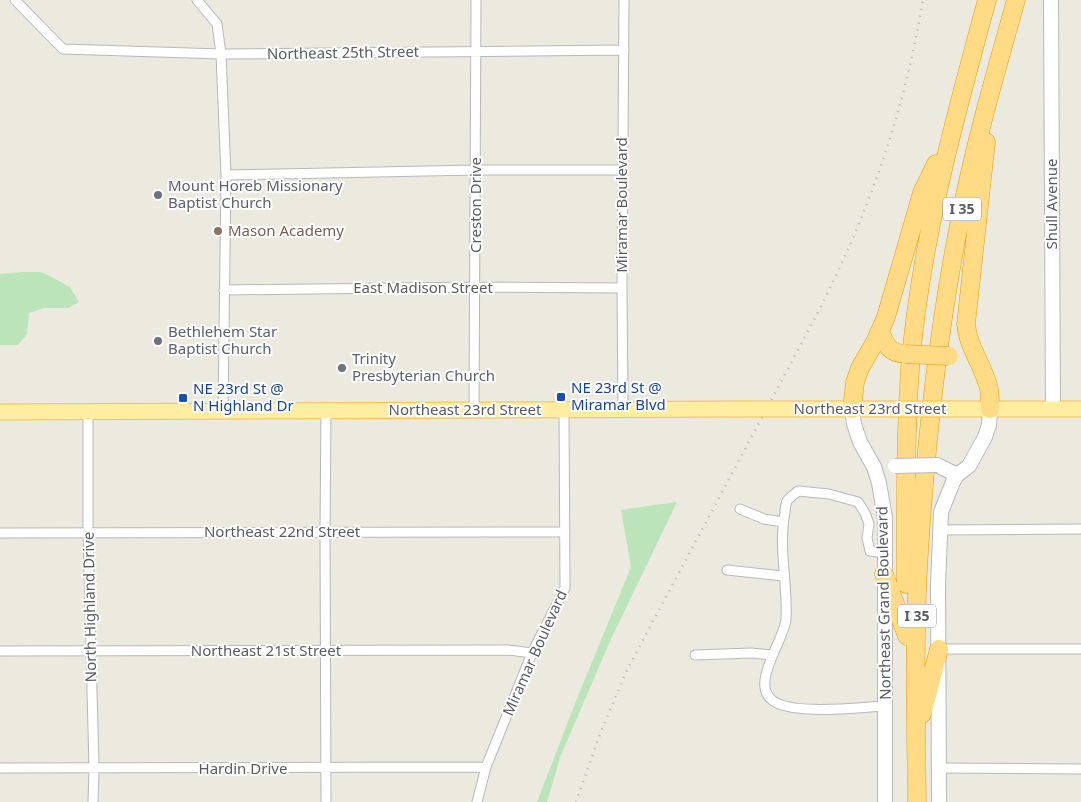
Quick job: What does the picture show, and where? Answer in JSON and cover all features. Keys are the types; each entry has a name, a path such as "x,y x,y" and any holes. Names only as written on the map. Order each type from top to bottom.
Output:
{"highway":[{"name":"I 35","path":"907,802 907,433 910,368 930,227 949,137 987,0"},
{"name":"I 35","path":"917,802 918,570 936,370 963,204 988,101 1016,0"},
{"path":"988,101 985,158 966,324 968,340 989,389 990,409"},
{"path":"852,409 855,382 860,368 880,332 922,193 949,137"},
{"path":"880,332 887,347 897,354 961,355 965,351 968,340"},
{"path":"884,574 906,636"},
{"path":"916,733 939,649"}],"main road":[{"name":"Shull Avenue","path":"1051,0 1053,409"},
{"name":"Northeast Grand Boulevard","path":"852,409 854,424 860,442 874,467 885,518 885,802"},
{"path":"939,802 938,585 942,507 958,475 968,466 977,453 987,431 990,409"},
{"name":"Northeast 23rd Street","path":"0,412 1081,409"},
{"path":"874,467 937,465 958,475"}],"street":[{"name":"Northeast 25th Street","path":"15,0 62,49 221,54 624,50"},
{"path":"197,0 217,24 221,54 226,175 223,411"},
{"name":"Creston Drive","path":"474,410 476,0"},
{"name":"Miramar Boulevard","path":"623,410 624,0"},
{"path":"226,175 476,170 623,170"},
{"name":"East Madison Street","path":"224,290 475,287 622,288"},
{"name":"Miramar Boulevard","path":"477,802 486,767 532,653 565,588 564,409"},
{"path":"326,410 326,802"},
{"name":"North Highland Drive","path":"88,411 88,533 94,769 92,802"},
{"path":"885,553 870,551 867,538 869,524 866,513 858,502 830,494 798,491 787,501 783,522 786,623 772,654 765,677 767,692 772,700 803,709 885,706"},
{"path":"740,509 764,519 783,522"},
{"path":"940,530 1081,529"},
{"name":"Northeast 22nd Street","path":"0,533 565,532"},
{"path":"727,570 784,576"},
{"path":"939,649 1081,649"},
{"name":"Northeast 21st Street","path":"0,651 508,650 532,653"},
{"path":"695,655 772,654"},
{"name":"Hardin Drive","path":"0,768 486,767"},
{"path":"939,768 1081,769"}],"green space":[{"path":"40,272 70,287 79,302 68,308 45,308 29,313 27,334 18,345 0,345 0,274"},
{"path":"677,502 611,639 561,755 547,802 537,802 631,567 621,510"}],"railway":[{"path":"576,802 600,734 627,670 815,318 852,240 882,164 894,124 915,43 923,0"}],"place":[{"name":"Mount Horeb Missionary Baptist Church","path":"158,195"},
{"name":"Mason Academy","path":"218,231"},
{"name":"Bethlehem Star Baptist Church","path":"158,341"},
{"name":"Trinity Presbyterian Church","path":"342,368"},
{"name":"NE 23rd St @ Miramar Blvd","path":"561,397"},
{"name":"NE 23rd St @ N Highland Dr","path":"183,398"}]}
